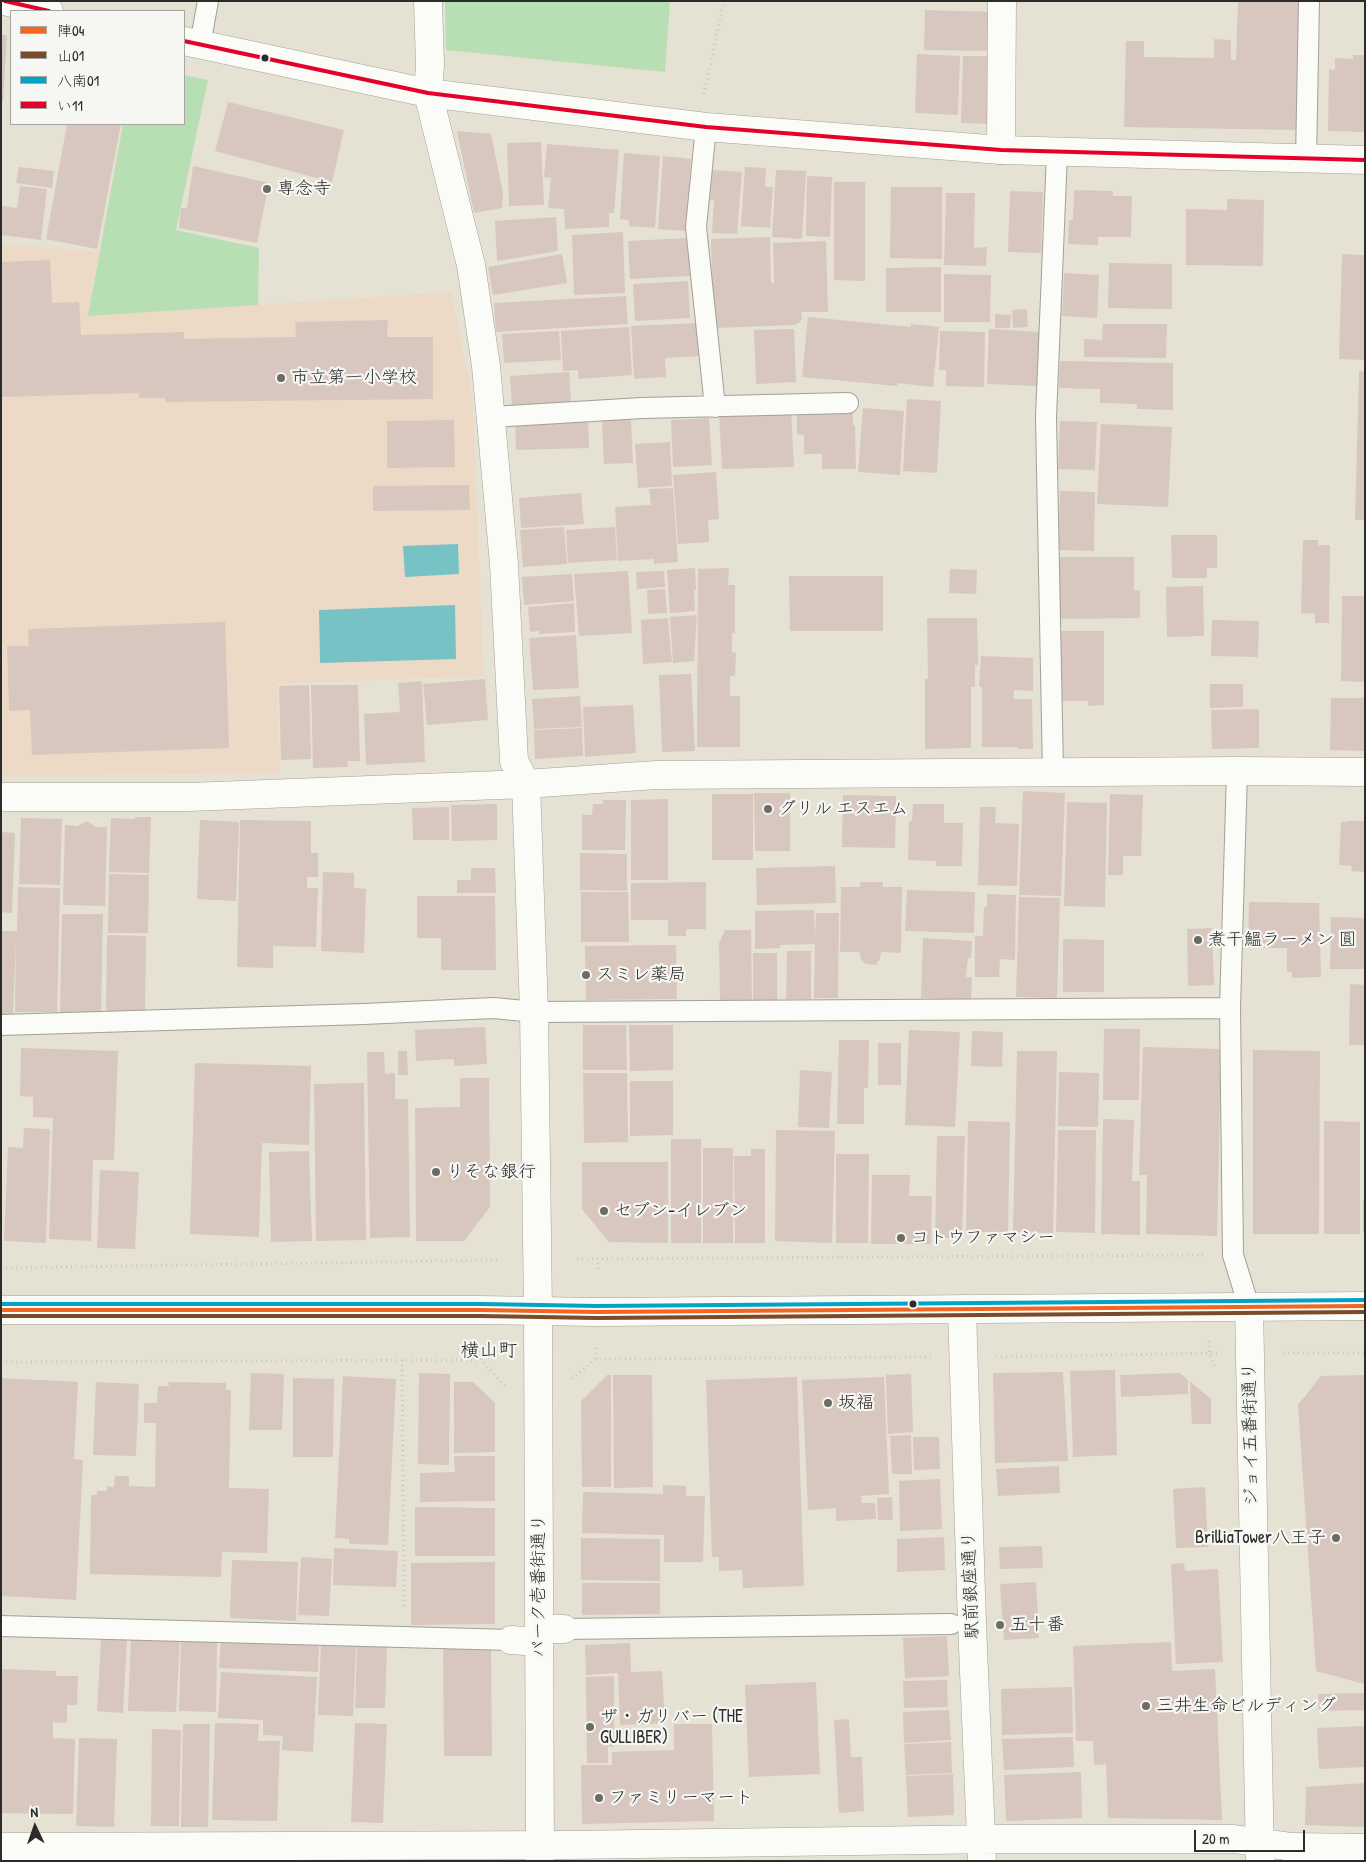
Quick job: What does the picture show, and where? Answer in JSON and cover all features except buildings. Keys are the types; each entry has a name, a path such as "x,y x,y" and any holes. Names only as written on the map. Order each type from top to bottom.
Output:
{"main road":[{"path":"4,1 44,10"},
{"path":"428,1 430,65 428,94 471,265 486,366 504,564 514,760 526,784"},
{"path":"1001,150 1002,1"},
{"path":"192,43 428,94 706,127 1057,153 1365,160"},
{"path":"1,797 188,798 526,784 656,775 1237,771 1365,772"},
{"name":"パーク壱番街通り","path":"526,784 534,1012 538,1311 547,1633 540,1853"},
{"name":"ジョイ五番街通り","path":"1249,1306 1260,1851"},
{"path":"1,1310 480,1310 597,1312 1365,1306"},
{"name":"駅前銀座通り","path":"962,1309 961,1624 981,1850"},
{"path":"510,1640 547,1633"},
{"path":"1,1847 170,1854 540,1853 981,1850 1234,1839 1260,1851 1292,1847 1365,1848"}],"lane":[{"path":"192,43 208,1"},
{"path":"1306,160 1309,1"},
{"path":"706,127 696,227 715,407"},
{"path":"1053,773 1046,417 1057,153"},
{"path":"492,417 642,408 848,403"},
{"path":"1237,771 1230,1008 1234,1254 1249,1306"},
{"path":"1,1025 364,1014 494,1008 534,1012 1230,1008"},
{"path":"547,1633 961,1624"},
{"path":"1,1626 510,1640"}],"path":[{"path":"703,97 724,1"},
{"path":"577,1259 1206,1255"},
{"path":"598,1259 598,1269"},
{"path":"1,1268 501,1260"},
{"path":"992,1357 1209,1353 1208,1340"},
{"path":"596,1345 596,1359 935,1357"},
{"path":"1,1362 481,1360 481,1349"},
{"path":"1277,1353 1365,1352"},
{"path":"402,1360 404,1636"}],"shaded area":[{"path":"1,244 99,252 88,316 451,292 472,394 484,676 277,684 280,773 1,776"}],"green space":[{"path":"445,1 670,1 665,72 446,50"},
{"path":"185,75 208,80 176,230 259,248 258,305 88,316 123,125 185,125"}],"water":[{"path":"458,544 459,574 405,577 403,546"},
{"path":"455,605 456,659 320,663 319,610"}],"transit line":[{"name":"い11","path":"5,1 45,10"},
{"name":"い11","path":"185,41 428,93 706,127 1001,150 1365,160"},
{"name":"八南01","path":"1,1304 481,1304 597,1306 1365,1300"},
{"name":"陣04","path":"1,1310 481,1310 597,1312 1365,1306"},
{"name":"山01","path":"1,1316 481,1316 597,1318 1365,1312"}],"place":[{"name":"専念寺","path":"267,189"},
{"name":"市立第一小学校","path":"281,378"},
{"name":"グリル エスエム","path":"768,809"},
{"name":"煮干鰮ラーメン 圓","path":"1198,940"},
{"name":"スミレ薬局","path":"586,975"},
{"name":"りそな銀行","path":"436,1172"},
{"name":"セブン-イレブン","path":"604,1211"},
{"name":"コトウファマシー","path":"901,1238"},
{"name":"坂福","path":"828,1403"},
{"name":"BrilliaTower八王子","path":"1336,1538"},
{"name":"五十番","path":"1000,1625"},
{"name":"三井生命ビルディング","path":"1146,1706"},
{"name":"ザ・ガリバー (THE GULLIBER)","path":"590,1727"},
{"name":"ファミリーマート","path":"599,1798"}],"district":[{"name":"横山町","path":"489,1351"}]}
